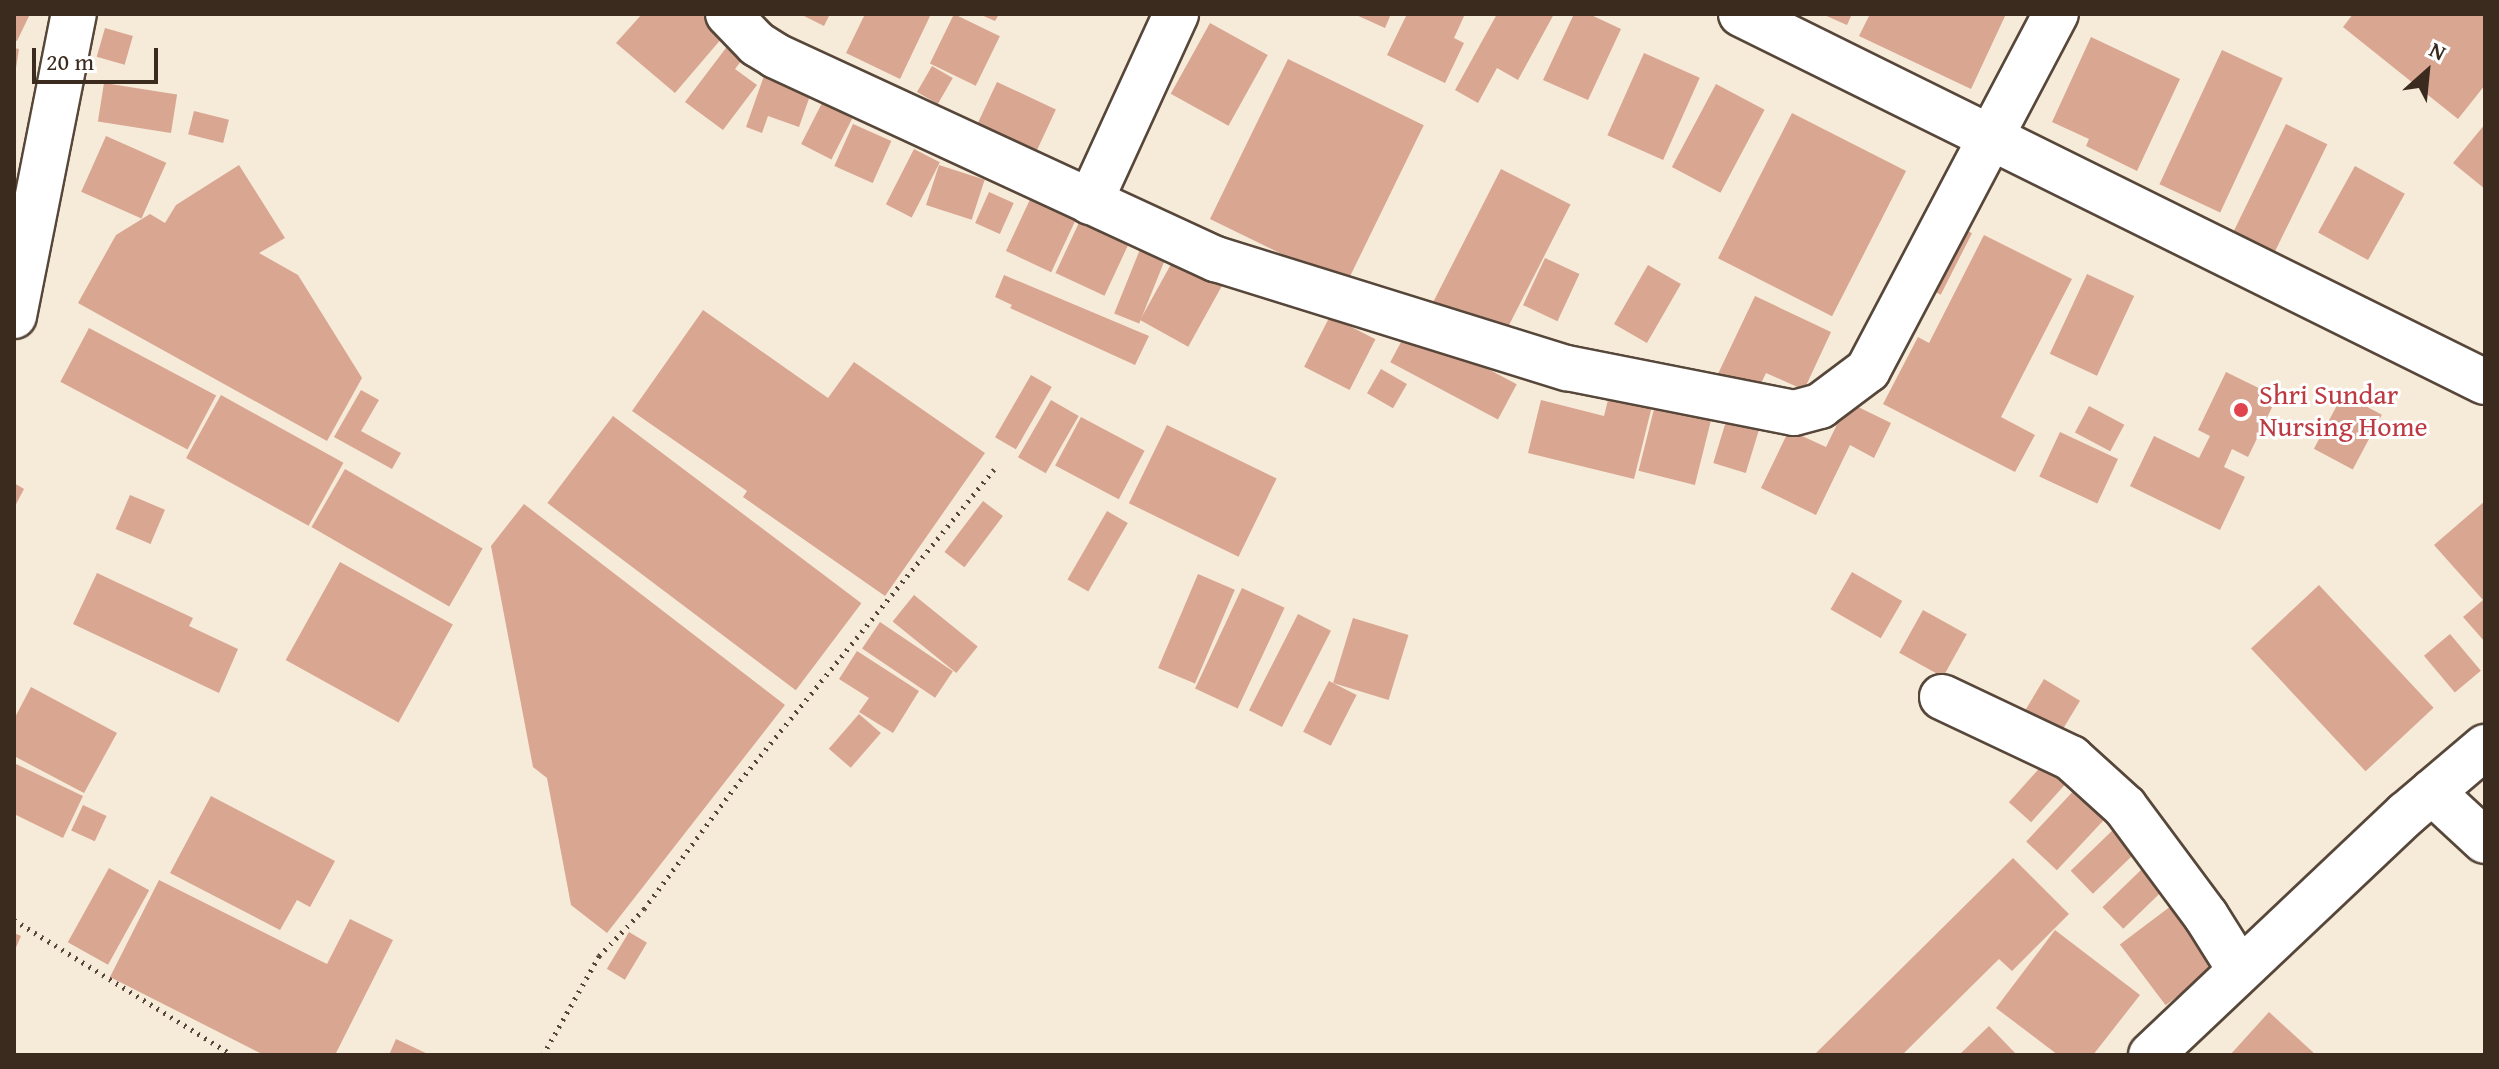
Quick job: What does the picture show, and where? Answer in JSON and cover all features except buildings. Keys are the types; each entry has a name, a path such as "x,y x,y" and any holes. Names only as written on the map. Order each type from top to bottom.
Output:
{"street":[{"path":"14,316 74,14"},
{"path":"728,14 757,44 776,56 1216,259 1567,368 1794,413 1820,406 1868,370 2056,14"},
{"path":"1090,202 1176,14"},
{"path":"1741,14 2485,382"},
{"path":"1942,697 2071,758 2125,807 2246,964"},
{"path":"2151,1055 2419,803 2485,747"},
{"path":"2419,803 2485,841"}],"path":[{"path":"543,1055 599,956 644,909 735,787 994,469"},
{"path":"14,920 233,1055"}],"place":[{"name":"Shri Sundar Nursing Home","path":"2241,410"}]}
